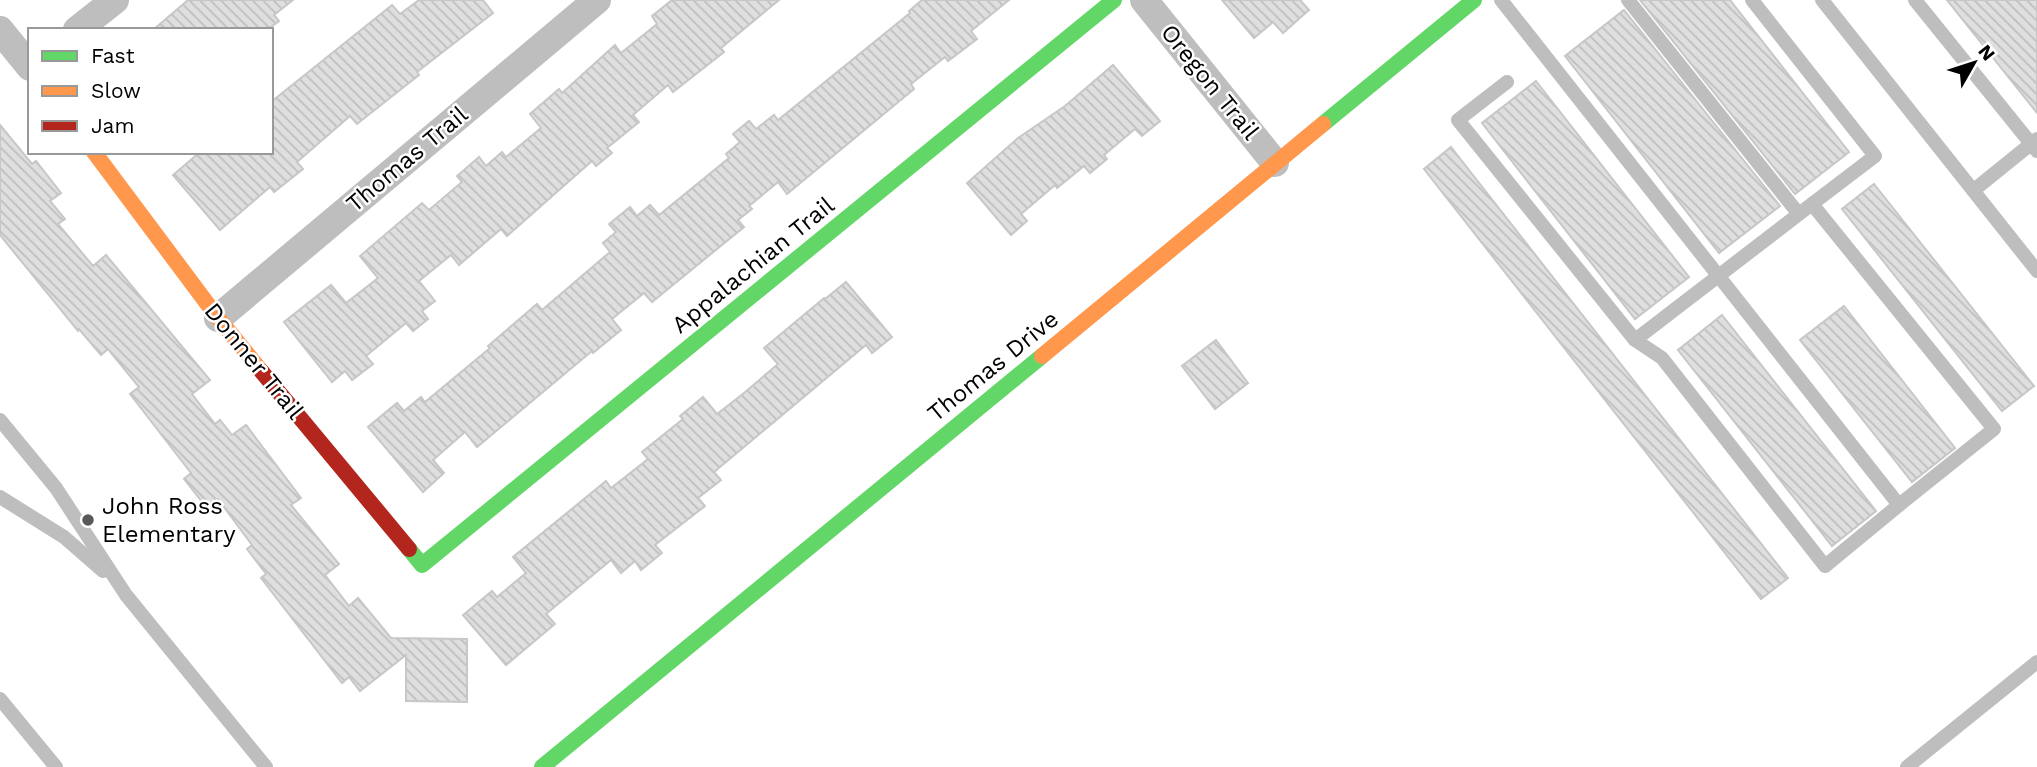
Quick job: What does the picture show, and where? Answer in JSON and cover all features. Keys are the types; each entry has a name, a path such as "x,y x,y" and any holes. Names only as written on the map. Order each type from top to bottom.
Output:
{"street":[{"path":"80,28 115,0"},
{"name":"Thomas Trail","path":"218,318 597,0"},
{"name":"Appalachian Trail","path":"422,565 1114,0"},
{"name":"Oregon Trail","path":"1144,0 1275,163"},
{"name":"Thomas Drive","path":"542,767 1474,0"},
{"path":"0,30 28,65"},
{"name":"Donner Trail","path":"95,154 218,318 422,565"}],"lane":[{"path":"1501,0 1899,505"},
{"path":"1628,0 1798,213"},
{"path":"1635,340 1875,156 1752,0"},
{"path":"1822,0 2037,271"},
{"path":"1915,0 2035,144 1973,190"},
{"path":"1507,82 1458,120 1635,340 1662,358 1825,566 1994,429 1812,204"},
{"path":"0,420 56,488 126,595"},
{"path":"0,497 83,552 126,595 266,767"},
{"path":"1907,767 2037,662"},
{"path":"0,699 56,767"}],"building":[{"path":"188,0 293,0 274,15 279,21 270,28 155,28"},
{"path":"419,0 483,0 493,13 417,72 419,75 357,124 350,116 297,162 303,169 274,192 270,187 220,230 173,175 198,154 273,154 273,100 392,5 400,14"},
{"path":"672,0 779,0 721,48 724,52 673,92 668,85 633,115 639,122 607,148 612,153 596,166 592,161 507,236 501,229 459,265 451,255 419,281 435,301 422,311 428,319 413,331 406,323 366,356 373,364 352,380 345,371 332,382 284,322 331,285 346,303 378,278 360,256 422,203 429,210 462,182 457,176 479,157 486,166 502,152 506,157 541,128 530,114 559,89 562,93 615,45 621,53 657,24 652,16"},
{"path":"922,0 1009,0 971,31 977,39 948,61 945,57 911,84 914,89 787,194 778,182 749,206 752,209 738,220 744,227 652,302 644,293 612,319 621,330 477,447 465,432 433,460 444,473 423,492 368,427 397,403 404,411 421,397 425,402 490,348 488,346 537,304 542,310 610,252 603,243 616,232 609,224 630,207 637,216 650,205 659,215 729,158 726,154 740,142 733,134 749,121 756,129 774,115 778,120 910,13"},
{"path":"1222,0 1300,0 1309,10 1283,33 1273,22 1254,38"},
{"path":"1640,0 1730,0 1849,152 1795,194"},
{"path":"1947,0 2037,0 2037,113"},
{"path":"1624,10 1780,206 1719,253 1565,56"},
{"path":"1113,65 1160,121 1142,136 1135,129 1104,155 1107,159 1090,173 1084,166 1057,188 1055,185 1021,214 1027,221 1011,235 967,183 1018,138 1065,106"},
{"path":"1536,81 1689,277 1635,319 1482,123"},
{"path":"0,125 32,164 36,161 61,193 50,201 65,219 58,224 93,266 106,255 210,380 192,394 215,424 220,420 232,435 246,425 301,498 291,505 339,564 325,575 349,606 358,598 391,638 467,639 467,702 406,701 406,655 360,691 349,677 342,683 261,578 266,574 247,549 252,545 218,499 206,507 184,479 191,473 130,394 139,387 108,349 101,355 79,329 78,331 0,235"},
{"path":"1451,147 1788,578 1761,599 1424,169"},
{"path":"1874,184 2034,386 2002,411 1842,209"},
{"path":"846,282 892,337 872,353 866,345 714,472 721,480 698,498 705,506 655,545 662,553 641,570 635,561 621,573 611,560 546,614 555,624 506,665 463,615 492,591 497,597 526,573 513,557 606,481 611,488 648,459 642,452 683,419 680,416 703,397 717,414 744,393 778,364 764,348"},
{"path":"1844,306 1955,448 1912,482 1800,340"},
{"path":"1722,315 1876,511 1832,546 1678,350"},
{"path":"1216,340 1248,383 1215,409 1182,366"}],"traffic: fast":[{"path":"409,549 422,565 1114,0"},
{"path":"1323,124 1474,0"},
{"path":"542,767 1042,356"}],"traffic: slow":[{"path":"1042,356 1323,124"},
{"path":"95,154 218,318 262,372"}],"traffic: jam":[{"path":"262,372 409,549"}],"place":[{"name":"John Ross Elementary","path":"88,520"}]}
